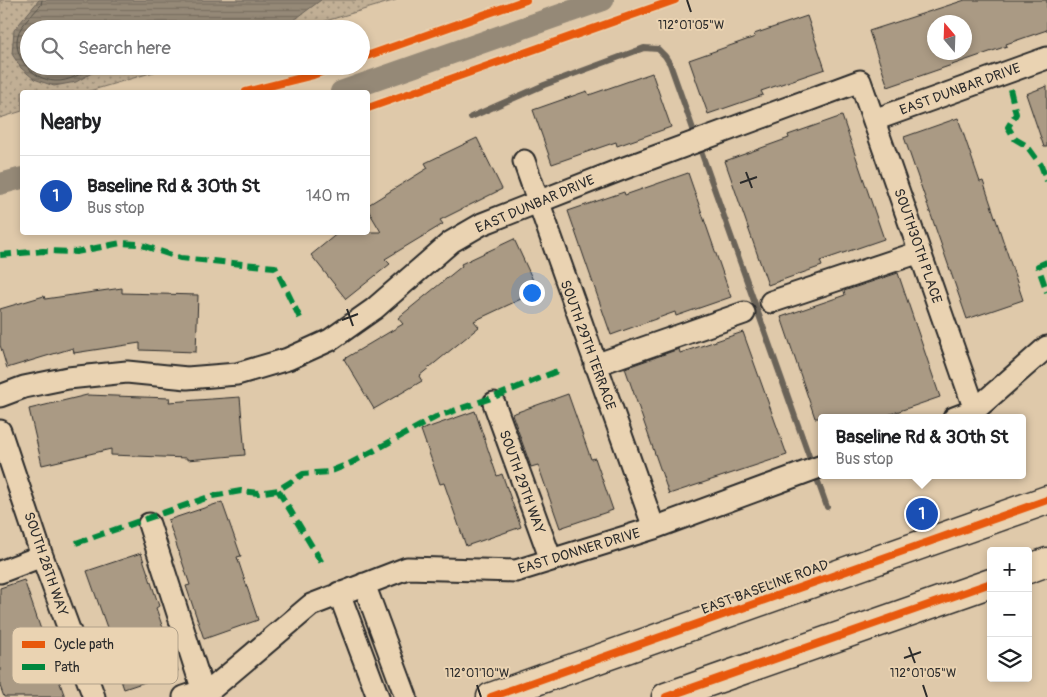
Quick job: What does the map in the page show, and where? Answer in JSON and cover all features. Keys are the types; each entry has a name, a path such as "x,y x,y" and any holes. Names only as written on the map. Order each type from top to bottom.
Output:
{"main road":[{"name":"EAST BASELINE ROAD","path":"491,697 1047,500"},
{"path":"1032,568 1047,562"},
{"path":"666,697 987,584"}],"street":[{"name":"EAST DUNBAR DRIVE","path":"874,120 1047,58"},
{"name":"EAST DUNBAR DRIVE","path":"0,396 24,387 68,378 127,372 187,378 238,374 288,359 326,343 374,309 451,242 482,224 537,201 698,140 860,81"},
{"name":"SOUTH30TH PLACE","path":"860,81 975,410"},
{"name":"SOUTH 29TH TERRACE","path":"524,161 654,528"},
{"path":"771,302 920,252"},
{"path":"595,365 744,313"},
{"path":"964,414 975,410 1047,347"},
{"name":"SOUTH 29TH WAY","path":"494,403 551,560"},
{"name":"SOUTH 28TH WAY","path":"0,431 68,627"},
{"name":"EAST DONNER DRIVE","path":"194,694 214,687 311,605 407,568 516,571 654,528 813,470"},
{"path":"149,524 176,627"},
{"path":"0,572 42,556"},
{"path":"364,584 406,697"},
{"path":"339,593 378,697"},
{"path":"178,634 194,694"},
{"path":"359,650 385,640"},
{"name":"SOUTH 28TH WAY","path":"89,684 94,697"}],"shaded area":[{"path":"0,0 396,0 329,20 20,20 20,75 144,75 93,90 20,90 20,112 0,118"}],"water":[{"path":"39,0 321,0 294,20 22,20"},
{"path":"20,23 20,66 12,54 14,30"},
{"path":"29,75 88,75 76,82 54,86 34,79"}],"building":[{"path":"965,0 1047,0 1047,30 972,58 972,15 927,15 927,60 966,60 888,87 869,31"},
{"path":"807,16 825,69 761,91 763,95 708,114 689,60 755,37 754,34"},
{"path":"652,73 671,127 617,146 616,142 552,164 533,110 587,91 589,95"},
{"path":"1047,86 1047,147 1044,147 1026,94"},
{"path":"842,116 884,239 820,261 822,266 768,285 725,161 789,138 788,135"},
{"path":"958,118 980,182 983,181 1023,300 967,319 904,137"},
{"path":"477,138 502,189 440,220 443,224 385,259 390,264 346,299 311,255 335,235 370,235 370,232 381,232 370,213 370,204 428,168 425,163"},
{"path":"688,173 731,297 676,316 675,312 611,335 568,211 624,192 625,195"},
{"path":"514,239 538,291 474,321 479,327 419,376 422,381 374,409 344,359 403,324 398,318 462,266 461,264"},
{"path":"898,273 940,397 891,414 818,414 818,418 815,418 781,317 845,295 844,291"},
{"path":"122,288 122,293 198,295 196,352 140,350 140,343 74,353 73,348 7,368 0,345 0,309 44,296 45,299"},
{"path":"743,332 787,455 669,494 625,368 679,349 680,353"},
{"path":"568,394 591,459 595,458 613,510 560,528 538,465 531,467 512,414"},
{"path":"87,395 170,398 169,402 240,397 245,455 187,460 187,458 111,455 111,449 42,465 29,409"},
{"path":"475,411 497,476 502,474 521,527 466,546 444,483 440,484 421,430"},
{"path":"222,502 241,556 237,557 258,620 204,639 186,586 190,585 168,520"},
{"path":"141,553 159,606 156,608 163,627 107,627 87,571"},
{"path":"24,580 40,627 12,627 12,684 60,684 65,697 4,697 0,686 0,588"},
{"path":"122,684 139,684 124,689"}],"waterway":[{"path":"347,90 603,0"},
{"path":"471,117 544,85 644,48 658,49 665,56 670,64 827,507"},
{"path":"0,184 20,179"}],"marked path":[{"path":"1010,89 1016,114 1008,127 1015,139 1027,146 1041,165 1047,181"},
{"path":"0,255 43,251 76,252 121,243 139,244 180,258 275,267 300,318"},
{"path":"1047,262 1038,266 1047,292"},
{"path":"76,543 212,496 241,491 258,493 278,490 303,474 329,472 351,463 436,417 494,397 562,369"},
{"path":"278,490 322,563"}],"cycle path":[{"path":"370,55 526,0"},
{"path":"370,107 675,0"},
{"path":"254,90 313,75"},
{"path":"491,697 1047,500"},
{"path":"666,697 987,584"}],"place":[{"name":"Baseline Rd & 30th St","path":"922,514"}]}
